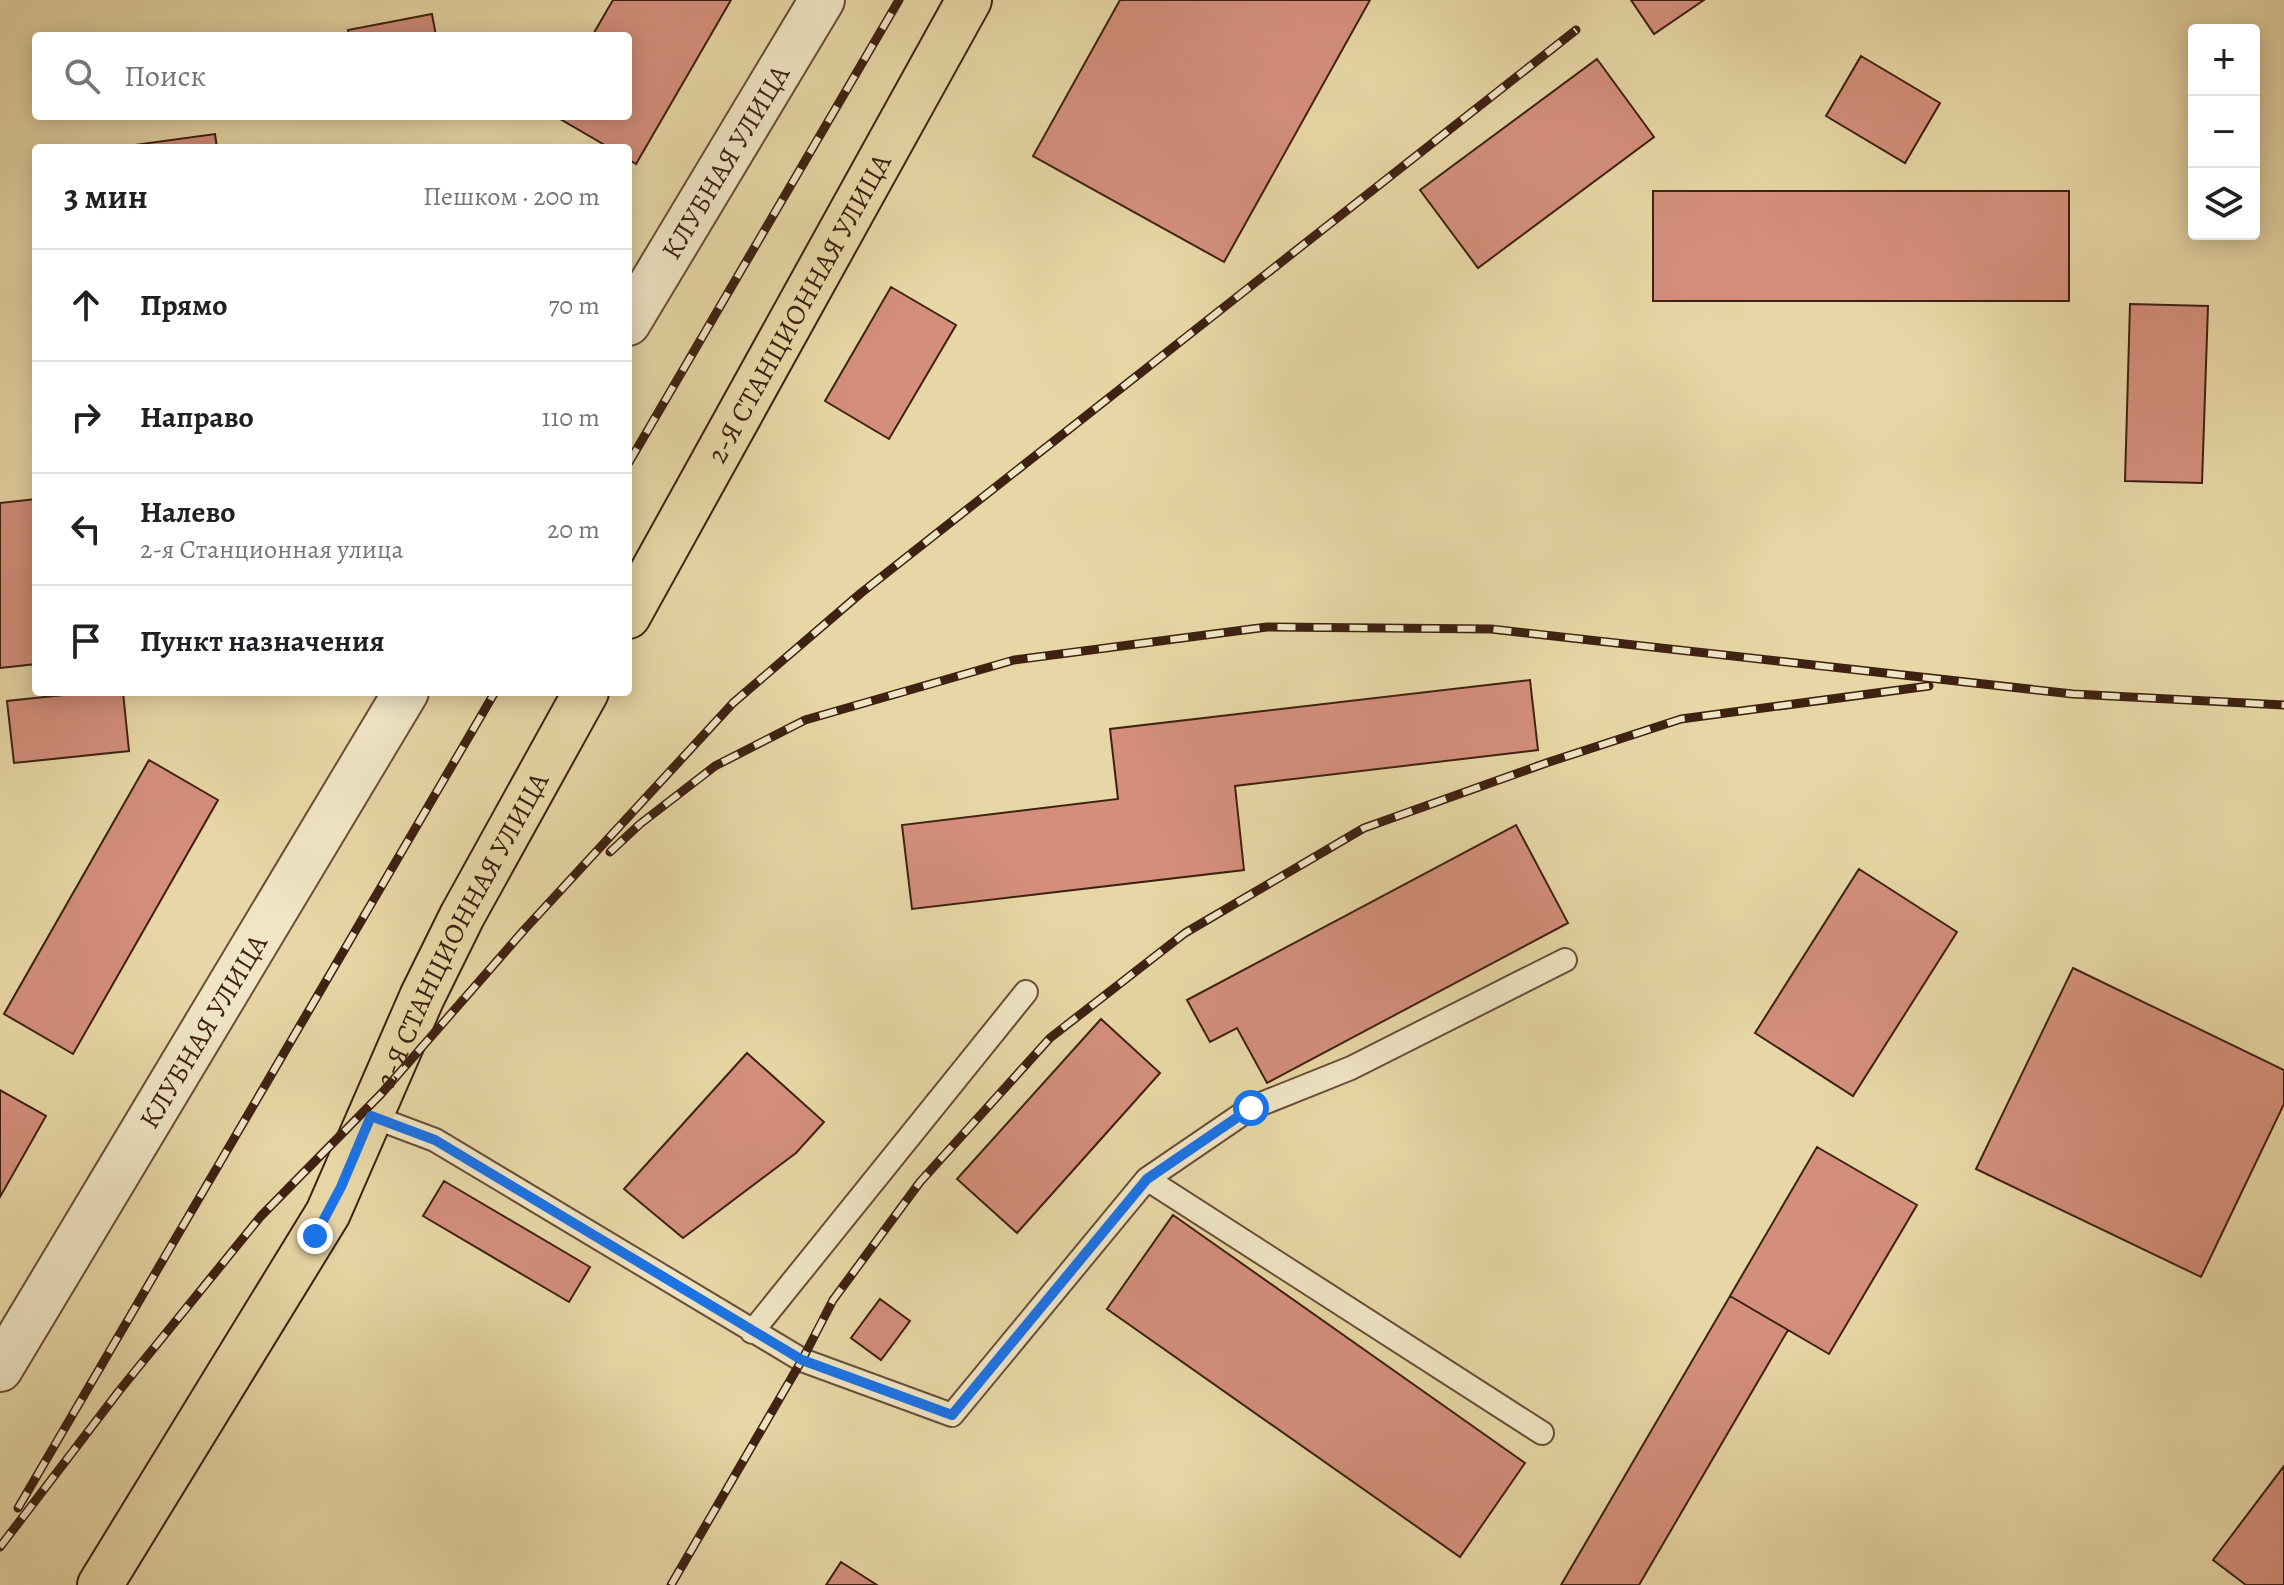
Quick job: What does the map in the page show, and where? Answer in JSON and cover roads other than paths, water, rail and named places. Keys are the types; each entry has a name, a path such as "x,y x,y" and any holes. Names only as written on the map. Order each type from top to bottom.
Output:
{"main road":[{"name":"2-Я СТАНЦИОННАЯ УЛИЦА","path":"632,609 969,0"},
{"name":"2-Я СТАНЦИОННАЯ УЛИЦА","path":"100,1585 315,1236 341,1187 422,997 462,916 584,696"}],"street":[{"name":"КЛУБНАЯ УЛИЦА","path":"632,316 822,0"},
{"name":"КЛУБНАЯ УЛИЦА","path":"0,1369 404,696"}],"lane":[{"path":"371,1116 435,1140 802,1360 952,1415 1147,1179 1251,1108 1351,1068 1565,960"},
{"path":"752,1332 1026,992"},
{"path":"1147,1179 1542,1433"}],"railway":[{"path":"632,457 899,0"},
{"path":"0,1547 119,1391 261,1216 381,1094 524,930 733,703 861,593 1576,30"},
{"path":"610,852 640,824 715,766 805,720 1014,660 1267,627 1491,629 2073,694 2284,705"},
{"path":"671,1585 802,1360 833,1300 920,1182 1050,1038 1185,933 1364,828 1549,762 1681,719 1929,686"},
{"path":"18,1508 493,696"}]}
